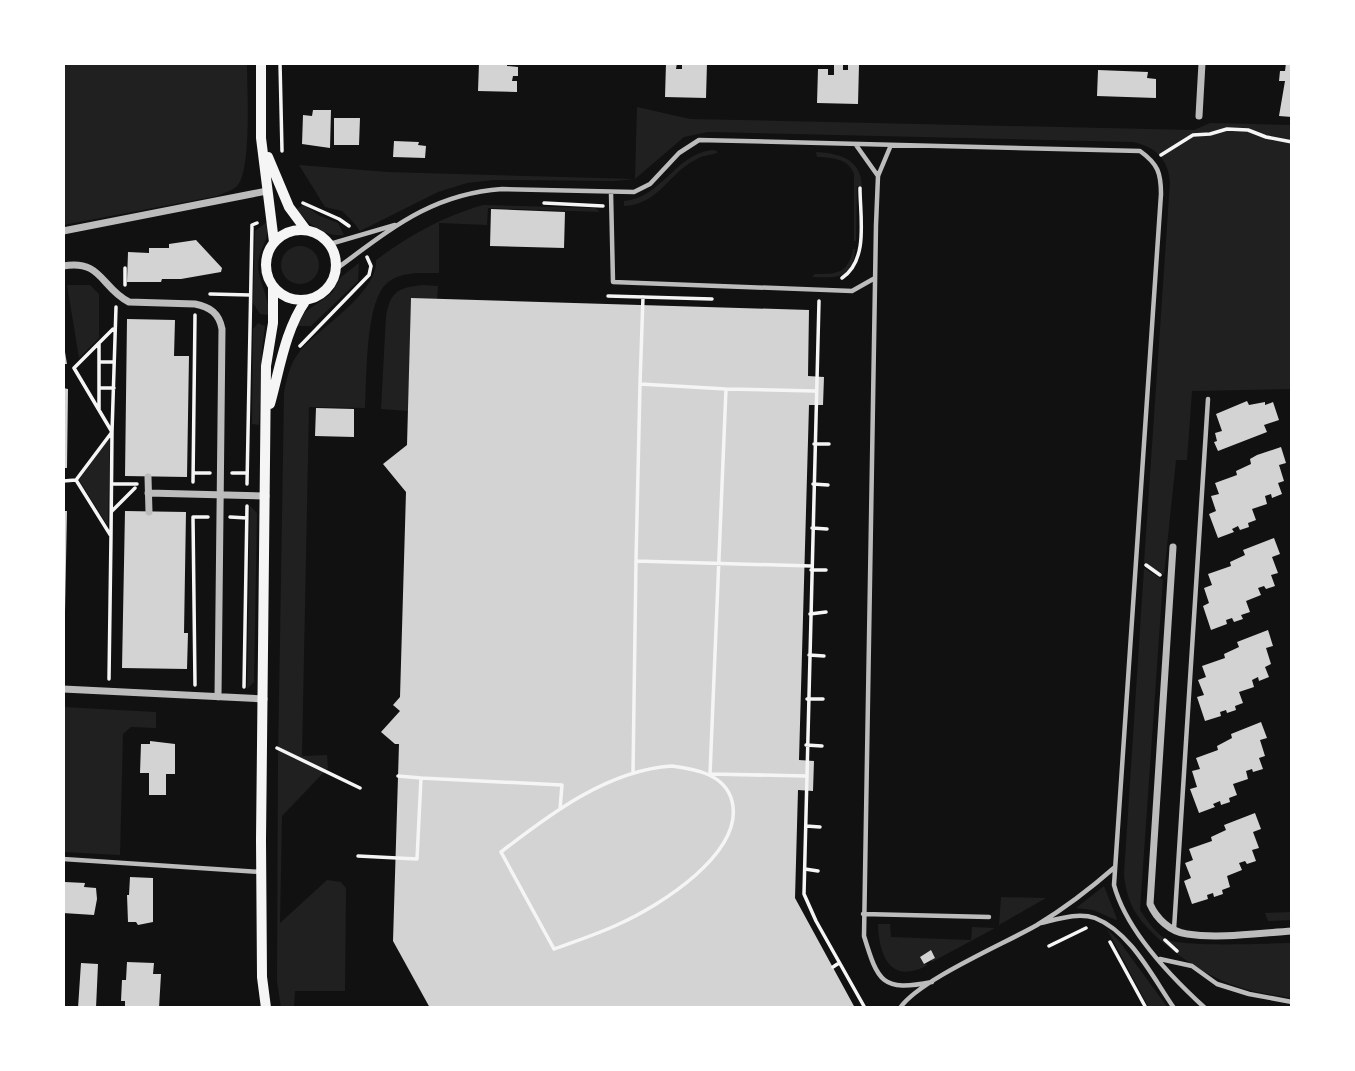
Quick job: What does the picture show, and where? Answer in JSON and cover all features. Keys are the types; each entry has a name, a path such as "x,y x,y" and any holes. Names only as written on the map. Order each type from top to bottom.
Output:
{"main road":[{"path":"261,63 261,138 274,242"},
{"path":"261,138 289,207 306,230"},
{"path":"266,1008 262,977 261,872 266,366 273,323 273,286 266,264 268,252 274,242 283,234 294,230 306,230 323,237 330,244 337,269 333,280 317,296 306,300 288,297 273,286"},
{"path":"267,416 294,317 306,300"}],"street":[{"path":"1199,116 1202,63"},
{"path":"63,231 267,191"},
{"path":"63,266 80,264 90,267 129,302 195,304 215,312 220,319 218,697"},
{"path":"148,477 149,512"},
{"path":"149,494 266,496"},
{"path":"1173,547 1149,893 1153,913 1174,929 1186,934 1231,935 1292,931"},
{"path":"63,689 264,699"}],"lane":[{"path":"337,269 399,223 446,199 480,190 634,192 650,184 678,153 699,140 1140,152 1153,160 1161,177 1161,194 1114,885 1119,902 1159,958 1183,988 1205,1008"},
{"path":"856,144 878,176"},
{"path":"891,145 878,176 876,225 864,936 871,957 887,983 908,987 932,982"},
{"path":"611,193 613,282 852,291 875,278"},
{"path":"330,244 399,223"},
{"path":"1174,929 1208,399"},
{"path":"63,859 261,872"},
{"path":"900,1008 905,1000 932,982 1037,925 1085,894 1115,867"},
{"path":"863,914 989,917"},
{"path":"1037,925 1069,916 1094,918 1115,929 1131,946 1174,1008"},
{"path":"1159,958 1192,966 1217,984 1292,1003"}],"path":[{"path":"280,63 282,153"},
{"path":"1153,160 1194,135 1227,129 1248,130 1266,138 1292,142"},
{"path":"542,203 611,206"},
{"path":"250,315 252,225"},
{"path":"368,260 377,254"},
{"path":"125,268 125,291"},
{"path":"209,294 250,295"},
{"path":"633,774 643,297"},
{"path":"109,681 115,301"},
{"path":"193,488 195,313"},
{"path":"112,432 74,368 115,328"},
{"path":"99,344 99,411"},
{"path":"99,362 114,362"},
{"path":"816,377 804,894 864,1008"},
{"path":"640,384 815,391"},
{"path":"99,388 114,388"},
{"path":"710,774 726,389"},
{"path":"63,481 76,480 112,432"},
{"path":"814,444 829,444"},
{"path":"193,473 212,473"},
{"path":"229,473 247,473"},
{"path":"76,480 111,536"},
{"path":"112,484 141,484 112,511"},
{"path":"813,484 828,485"},
{"path":"193,509 193,685 207,685"},
{"path":"193,517 212,517"},
{"path":"228,517 247,518"},
{"path":"812,528 827,529"},
{"path":"1137,559 1170,582"},
{"path":"636,561 826,570"},
{"path":"810,614 826,612"},
{"path":"808,655 824,656"},
{"path":"807,699 823,699"},
{"path":"806,745 822,746"},
{"path":"275,747 360,788"},
{"path":"710,774 723,785 731,798 734,814 732,828 722,846 677,890 649,909 619,924 554,949 501,852 545,818 597,788 653,767 671,766 710,774 806,776"},
{"path":"398,776 562,785 561,809"},
{"path":"358,856 417,859 421,778"},
{"path":"806,826 820,827"},
{"path":"805,869 818,871"},
{"path":"810,925 816,921"},
{"path":"1049,946 1075,932 1093,927"},
{"path":"1109,940 1146,1008"},
{"path":"833,967 839,963"}],"shaded area":[{"path":"63,63 247,63 247,147 242,177 237,186 217,196 63,225"},
{"path":"637,107 690,119 1194,130 1210,123 1292,125 1292,389 1192,391 1187,460 1176,460 1164,575 1144,563 1170,182 1163,160 1154,150 1132,142 708,132 684,137 635,179"},
{"path":"712,150 717,153 686,166 654,195 636,204 624,206 624,201 649,192 688,159"},
{"path":"816,152 840,156 858,169 862,186 857,186 856,241 854,174 844,162 817,157"},
{"path":"299,165 388,172 635,179 493,180 467,183 438,192 360,231 342,211 325,207"},
{"path":"304,205 320,216 338,223 344,235 324,232 311,224 296,209"},
{"path":"483,205 595,208 600,212 488,208 487,225 439,223 439,273 397,277 386,284 379,294 368,343 365,408 309,407 302,756 327,755 328,768 282,816 280,923 327,880 341,882 346,888 345,991 295,991 294,1008 281,1008 277,981 278,761 286,381 300,351 368,285 376,260 427,228 453,215"},
{"path":"267,222 267,233 258,266 269,315 260,314 253,303 255,231"},
{"path":"300,246 313,252 319,265 313,278 300,284 287,278 281,265 287,252"},
{"path":"853,249 854,259 842,275 812,277 815,274 835,273 845,268"},
{"path":"359,263 358,281 311,326 297,326 305,312 332,293 341,277"},
{"path":"67,285 90,285 99,294 99,338 79,358"},
{"path":"422,285 438,286 437,299 411,299 408,411 381,409 386,316 390,301 401,290"},
{"path":"258,323 265,326 259,425 252,424 253,329"},
{"path":"110,436 108,526 79,480"},
{"path":"250,506 257,513 254,682 247,689"},
{"path":"1144,568 1163,580 1140,910 1159,934 1176,942 1292,943 1292,998 1240,987 1193,965 1152,933 1134,910 1128,897 1124,874"},
{"path":"63,707 156,712 156,728 131,727 123,734 120,855 63,852"},
{"path":"1104,886 1116,920 1093,910 1076,908"},
{"path":"1001,897 1046,898 999,925"},
{"path":"1292,912 1292,920 1268,921 1265,913"},
{"path":"878,924 890,924 891,937 971,940 972,927 995,928 932,962 935,957 930,951 920,957 924,964 928,965 905,972 896,970 885,957"},
{"path":"1107,929 1119,941 1168,1008 1149,1008"}],"building":[{"path":"479,63 507,63 507,66 518,67 518,76 513,76 512,81 517,81 517,92 478,91"},
{"path":"666,63 677,63 676,69 682,69 682,63 707,63 706,98 665,97"},
{"path":"1286,63 1292,63 1292,117 1279,116 1285,81 1279,81 1280,71 1285,71"},
{"path":"834,65 843,65 843,70 848,70 848,65 859,65 858,104 817,103 818,69 828,69 828,75 834,75"},
{"path":"1098,70 1148,72 1147,78 1156,79 1156,98 1097,96"},
{"path":"313,110 331,110 330,148 302,144 303,115 312,116"},
{"path":"334,118 360,118 359,145 334,145"},
{"path":"394,141 419,142 418,145 426,146 425,158 393,157"},
{"path":"491,209 565,212 564,248 490,246"},
{"path":"196,240 222,268 221,272 181,279 162,279 161,282 127,282 128,252 149,253 149,248 169,248 169,244"},
{"path":"411,298 809,310 808,376 824,377 823,405 809,405 799,760 814,761 813,791 798,790 795,898 855,1008 430,1008 393,941 399,744 395,744 381,732 400,711 393,705 400,697 406,492 383,464 407,445"},
{"path":"127,319 175,320 174,356 189,356 187,477 125,476"},
{"path":"64,346 67,364 63,364"},
{"path":"63,388 68,389 67,468 63,468"},
{"path":"1247,401 1249,405 1273,402 1279,420 1264,425 1267,432 1218,451 1214,442 1217,441 1215,433 1222,431 1216,414"},
{"path":"316,408 354,409 354,437 315,436"},
{"path":"1281,447 1286,463 1279,465 1284,481 1278,483 1282,494 1272,498 1271,494 1265,496 1267,504 1252,509 1256,520 1248,523 1249,527 1240,530 1238,526 1232,529 1234,532 1218,538 1209,514 1216,511 1211,496 1219,494 1215,483 1237,475 1236,471 1251,464 1250,459 1257,455"},
{"path":"63,511 67,511 65,612 63,612"},
{"path":"125,511 186,512 184,633 188,633 187,669 122,668"},
{"path":"1274,538 1280,554 1272,557 1278,573 1271,575 1275,586 1258,588 1261,595 1246,601 1250,612 1241,615 1243,619 1234,622 1232,618 1226,620 1227,624 1211,630 1203,606 1209,603 1204,588 1212,585 1208,574 1231,566 1230,562 1245,555 1243,550"},
{"path":"1268,630 1273,646 1266,648 1271,664 1265,667 1269,677 1259,681 1258,677 1252,680 1254,687 1239,692 1243,703 1235,706 1236,710 1220,712 1221,716 1205,721 1197,697 1204,695 1198,680 1206,677 1202,666 1225,658 1224,654 1239,647 1237,642"},
{"path":"1261,722 1267,738 1260,740 1265,756 1259,758 1263,769 1246,771 1248,779 1233,784 1237,795 1229,798 1230,802 1221,805 1220,801 1213,804 1215,807 1199,813 1190,789 1197,787 1192,771 1200,769 1196,758 1218,750 1217,746 1232,738 1231,734"},
{"path":"150,741 175,744 175,774 166,774 166,795 149,795 149,773 140,773 141,744 150,744"},
{"path":"1255,813 1261,829 1253,832 1259,848 1252,850 1256,861 1239,863 1242,870 1227,876 1230,887 1222,890 1223,894 1214,897 1213,893 1207,895 1208,899 1192,904 1184,881 1191,878 1185,863 1193,860 1189,849 1212,841 1211,837 1226,830 1224,825"},
{"path":"130,877 153,878 153,922 138,925 136,922 128,922 127,895"},
{"path":"65,882 85,883 84,887 96,888 94,915 63,913"},
{"path":"931,950 935,958 924,964 920,957"},
{"path":"127,962 154,963 153,974 161,974 159,1008 125,1008 125,1001 121,1001 122,980 126,980"},
{"path":"81,963 98,964 96,1008 78,1008"}]}
